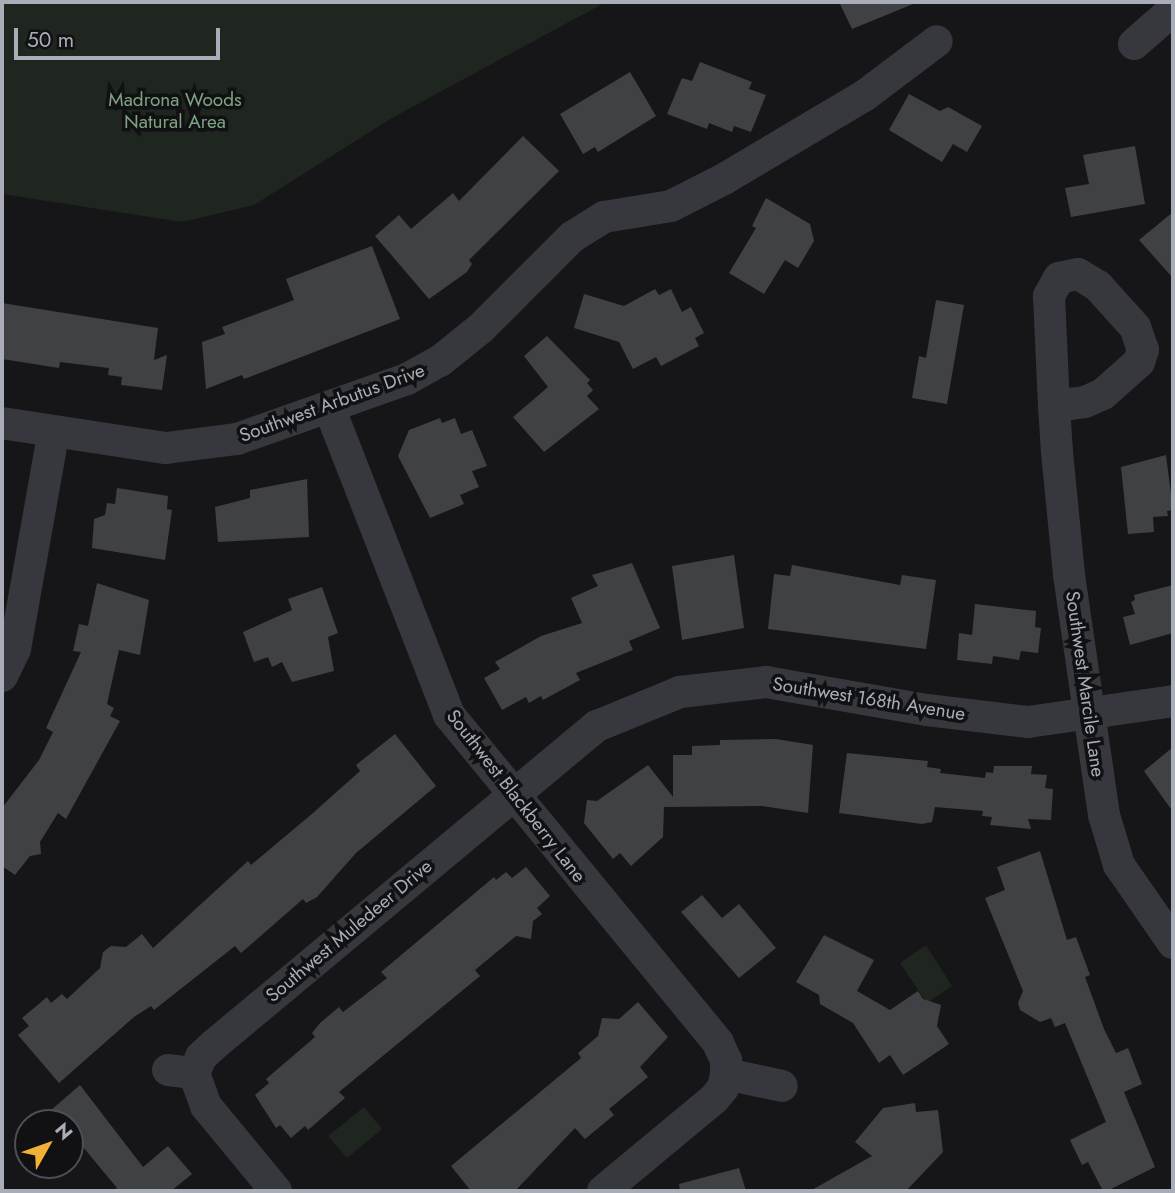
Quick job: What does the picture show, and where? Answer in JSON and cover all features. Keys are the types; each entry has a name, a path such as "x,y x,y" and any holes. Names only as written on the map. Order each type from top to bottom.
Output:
{"street":[{"path":"1134,44 1173,10"},
{"name":"Southwest Arbutus Drive","path":"2,423 166,447 237,439 329,407 440,361 481,328 572,237 604,217 671,206 724,179 864,96 937,41"},
{"name":"Southwest Marcile Lane","path":"1054,406 1069,575 1104,815 1119,865 1173,943"},
{"name":"Southwest Blackberry Lane","path":"329,407 449,715 511,795 718,1043 726,1060 726,1074"},
{"path":"2,676 15,649 54,430"},
{"name":"Southwest 168th Avenue","path":"511,795 597,726 680,692 766,682 927,710 1028,722 1091,715 1173,701"},
{"name":"Southwest Muledeer Drive","path":"276,1191 206,1106 181,1071 511,795"},
{"path":"603,1191 714,1099 723,1088 726,1074 782,1086"}],"green space":[{"name":"Madrona Woods Natural Area","path":"2,2 606,2 392,118 254,205 182,222 2,194"},
{"path":"926,945 952,986 927,1003 900,963"},
{"path":"364,1107 382,1129 347,1158 328,1136"}],"building":[{"path":"839,2 918,2 852,29"},
{"path":"700,62 752,82 749,89 766,95 751,132 734,126 732,132 709,123 707,129 667,114 682,78 692,81"},
{"path":"630,72 656,116 598,152 595,147 583,154 560,114"},
{"path":"909,94 940,111 948,107 982,126 967,152 953,144 942,162 889,130"},
{"path":"523,136 559,171 469,260 472,264 467,272 429,299 375,236 399,215 411,229 453,193 459,201"},
{"path":"1135,146 1145,204 1071,217 1065,188 1089,184 1083,155"},
{"path":"766,198 810,224 814,241 798,268 785,260 764,294 729,273 756,228 752,226"},
{"path":"1173,212 1173,278 1139,240"},
{"path":"372,246 400,319 244,379 242,375 206,389 202,342 225,334 222,327 294,300 286,279"},
{"path":"655,289 659,295 671,289 682,312 691,307 704,333 695,338 699,346 661,366 656,357 633,369 619,342 574,328 584,294 624,306"},
{"path":"936,300 964,305 947,404 912,398 919,356 926,358"},
{"path":"2,303 158,328 154,360 167,355 162,390 121,385 122,377 108,375 109,368 60,362 59,368 2,359"},
{"path":"547,336 590,380 587,383 593,390 587,396 599,409 544,452 513,417 548,387 524,356"},
{"path":"440,418 442,423 455,418 461,434 472,430 487,466 472,471 479,487 460,495 464,504 430,518 398,456 409,430"},
{"path":"1166,455 1173,510 1167,511 1168,516 1153,517 1154,532 1128,534 1121,467"},
{"path":"307,479 309,537 218,542 215,507 250,498 250,490"},
{"path":"117,488 168,496 167,509 172,510 165,560 92,548 94,519 105,515 107,503 115,504"},
{"path":"734,555 744,628 682,640 672,566"},
{"path":"632,563 660,628 629,641 633,650 576,673 580,680 543,700 541,696 529,703 526,697 502,710 484,678 500,669 495,662 541,636 582,623 571,598 598,586 592,575"},
{"path":"792,565 900,585 902,575 936,580 926,649 768,629 774,574 790,576"},
{"path":"97,583 149,600 140,655 119,650 107,704 114,708 110,716 120,721 66,819 58,813 40,842 41,854 30,856 15,875 2,866 2,808 39,760 53,732 46,728 81,652 73,651 79,624 88,626"},
{"path":"1173,585 1173,633 1130,645 1123,617 1135,614 1131,602 1135,600 1134,595"},
{"path":"322,587 338,633 328,637 334,671 292,682 282,662 272,667 268,657 254,662 243,632 292,610 288,599"},
{"path":"975,604 1036,611 1035,627 1041,628 1038,653 1021,651 1019,660 993,656 992,664 957,660 959,633 972,635"},
{"path":"395,734 436,786 356,853 317,897 306,903 303,899 241,953 235,946 154,1010 151,1006 134,1017 59,1083 18,1035 29,1026 22,1018 47,997 51,1003 62,994 67,999 100,968 103,952 111,946 126,947 142,934 153,948 248,861 251,865 313,813 360,771 356,765"},
{"path":"776,739 813,745 808,813 762,806 664,807 663,837 631,866 620,853 613,859 584,823 587,800 597,801 648,765 673,797 673,755 692,755 692,746 720,745 720,740"},
{"path":"1173,747 1173,812 1144,771"},
{"path":"847,753 928,761 927,767 941,769 940,773 985,778 986,772 993,773 994,766 1032,766 1031,774 1047,775 1045,788 1053,789 1051,820 1028,819 1031,829 990,825 992,817 982,816 983,811 935,807 932,822 922,824 839,813"},
{"path":"1040,851 1067,940 1076,937 1090,975 1085,977 1104,1029 1116,1053 1128,1048 1142,1084 1124,1092 1155,1167 1107,1191 1103,1191 1088,1162 1082,1165 1070,1140 1106,1122 1065,1023 1055,1027 1051,1018 1040,1022 1020,1010 1018,1003 1023,991 985,898 1005,890 997,867"},
{"path":"526,867 550,896 537,908 542,914 533,921 531,939 516,936 475,970 480,976 339,1092 345,1098 308,1130 305,1126 291,1138 280,1125 276,1128 255,1095 269,1083 266,1079 315,1037 312,1033 320,1023 339,1007 343,1012 387,978 381,972 494,877 496,880 506,872 512,878"},
{"path":"702,895 722,918 739,904 776,948 739,978 681,912"},
{"path":"824,935 874,960 857,991 890,1010 918,991 923,999 941,1005 937,1026 949,1044 903,1075 890,1055 879,1063 853,1023 820,1004 819,995 796,982"},
{"path":"638,1002 668,1037 640,1067 648,1077 609,1109 614,1115 585,1139 575,1128 515,1191 471,1191 451,1166 581,1058 578,1053 598,1036 602,1018 619,1019"},
{"path":"80,1085 143,1167 168,1146 192,1174 171,1191 114,1191 117,1188 84,1148 84,1109 52,1109"},
{"path":"915,1103 916,1112 938,1110 943,1152 906,1191 810,1191 872,1156 855,1142 883,1108"},
{"path":"739,1168 746,1191 680,1191 679,1184"}]}
